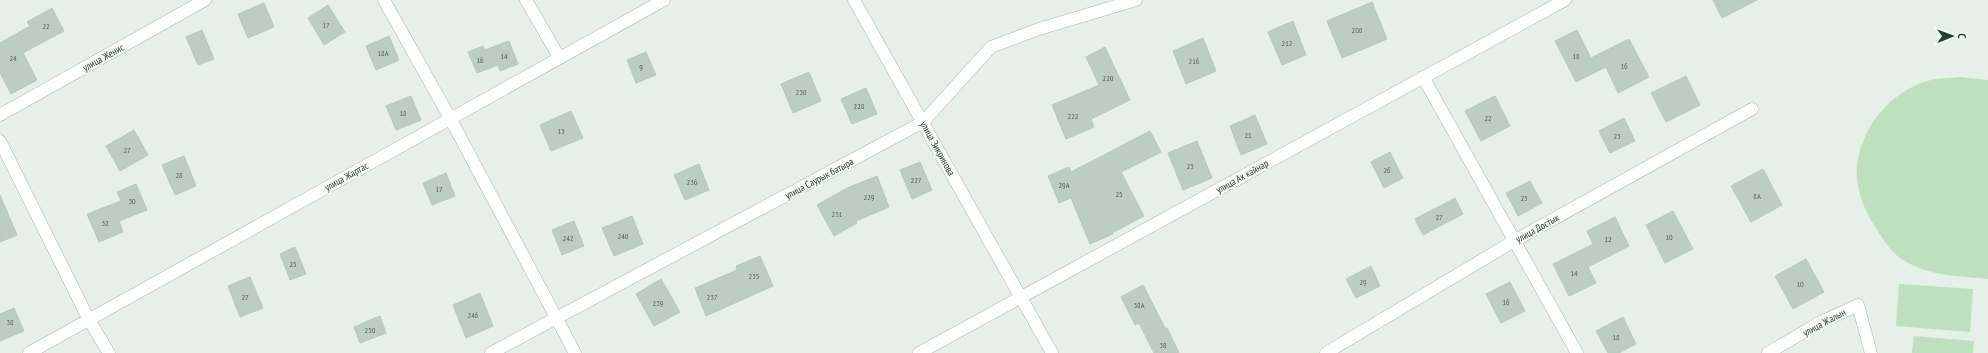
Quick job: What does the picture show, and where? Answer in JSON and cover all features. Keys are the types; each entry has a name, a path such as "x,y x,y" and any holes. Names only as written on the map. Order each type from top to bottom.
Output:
{"street":[{"name":"улица Женис","path":"0,115 205,0"},
{"path":"384,0 450,118 574,353"},
{"path":"526,0 559,57"},
{"name":"улица Жартас","path":"29,353 664,0"},
{"name":"улица Зикринова","path":"854,0 1052,353"},
{"name":"улица Саурык батыра","path":"491,353 923,122 991,47 1039,29 1136,0"},
{"name":"улица Ак кайнар","path":"919,353 1020,296 1565,0"},
{"path":"1423,77 1577,353"},
{"name":"улица Достык","path":"1326,353 1514,241 1752,109"},
{"path":"0,141 88,320 109,353"},
{"name":"улица Жалын","path":"1768,353 1819,323 1858,305 1870,353"}],"green space":[{"path":"1960,77 1988,80 1988,279 1933,272 1903,260 1888,246 1871,221 1863,204 1858,186 1857,168 1862,145 1875,119 1884,108 1895,98 1921,83 1935,79"},
{"path":"1899,284 1973,289 1970,332 1896,326"},
{"path":"1914,336 1974,341 1973,353 1912,353"}],"building":[{"path":"1713,0 1757,0 1722,18"},
{"path":"1372,2 1387,39 1342,58 1327,21"},
{"path":"264,3 274,27 248,38 238,14"},
{"path":"328,5 345,32 324,45 308,18"},
{"path":"52,8 64,31 23,53 37,80 11,94 0,73 0,43 30,26 27,22"},
{"path":"1293,21 1306,55 1282,65 1268,32"},
{"path":"202,30 214,59 198,65 186,37"},
{"path":"1577,30 1591,58 1629,39 1649,77 1618,93 1606,67 1576,82 1555,41"},
{"path":"389,36 399,60 376,70 366,46"},
{"path":"1203,38 1216,71 1186,84 1173,51"},
{"path":"509,41 518,64 500,71 498,65 477,73 468,52 483,46 485,50"},
{"path":"1105,47 1130,100 1091,119 1094,127 1066,139 1052,105 1099,85 1086,57"},
{"path":"646,52 656,75 636,83 627,60"},
{"path":"809,72 821,101 793,113 781,84"},
{"path":"1686,76 1700,105 1666,122 1651,93"},
{"path":"866,88 877,114 852,124 841,99"},
{"path":"411,96 421,120 396,130 386,106"},
{"path":"1495,96 1510,126 1481,141 1465,111"},
{"path":"571,111 583,138 551,151 540,125"},
{"path":"1255,115 1267,144 1241,155 1230,126"},
{"path":"1624,118 1635,141 1610,153 1599,131"},
{"path":"134,130 148,155 120,171 106,146"},
{"path":"1150,131 1161,152 1121,172 1144,216 1112,233 1113,234 1090,244 1071,198 1059,203 1048,176 1069,167 1071,172"},
{"path":"1197,141 1212,178 1183,190 1168,153"},
{"path":"1390,152 1403,178 1384,188 1371,162"},
{"path":"184,156 196,186 175,195 162,165"},
{"path":"920,162 932,190 912,199 900,170"},
{"path":"699,164 709,190 685,200 674,175"},
{"path":"1763,169 1782,205 1751,222 1731,186"},
{"path":"446,173 455,196 432,205 423,183"},
{"path":"877,176 889,207 856,221 857,223 834,236 817,205 847,188"},
{"path":"1530,181 1542,203 1518,216 1506,193"},
{"path":"136,184 147,210 119,221 123,232 99,242 87,214 121,201 117,192"},
{"path":"0,195 17,235 0,242"},
{"path":"1455,198 1463,214 1423,235 1415,219"},
{"path":"1673,211 1693,249 1665,263 1646,225"},
{"path":"632,216 643,244 614,256 602,228"},
{"path":"1615,217 1629,246 1588,267 1596,283 1569,296 1553,264 1593,244 1587,231"},
{"path":"574,221 584,246 562,255 552,230"},
{"path":"295,247 306,274 290,280 280,254"},
{"path":"760,256 773,286 706,316 695,288 737,270 736,266"},
{"path":"1806,259 1824,292 1793,309 1775,276"},
{"path":"1371,266 1380,286 1356,298 1346,279"},
{"path":"250,277 263,308 240,317 228,286"},
{"path":"661,279 680,312 654,326 636,294"},
{"path":"1510,282 1525,311 1501,323 1486,294"},
{"path":"1143,285 1179,353 1154,353 1139,323 1135,325 1121,297"},
{"path":"480,293 493,326 466,338 453,305"},
{"path":"14,308 24,331 0,341 0,314"},
{"path":"380,316 386,333 360,343 354,327"},
{"path":"1623,317 1636,344 1619,353 1608,353 1596,331"}]}
